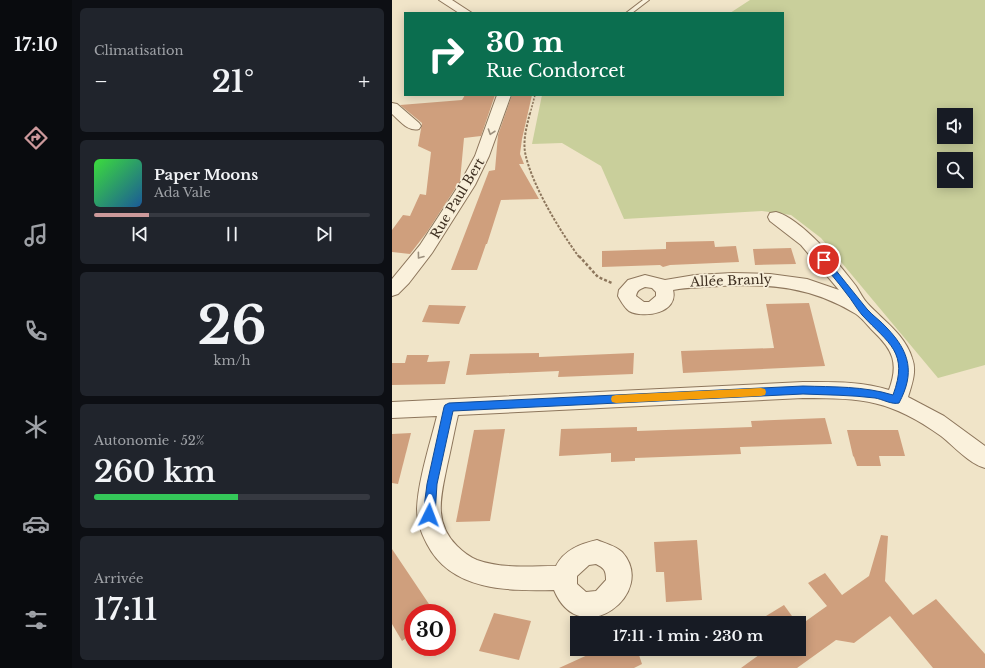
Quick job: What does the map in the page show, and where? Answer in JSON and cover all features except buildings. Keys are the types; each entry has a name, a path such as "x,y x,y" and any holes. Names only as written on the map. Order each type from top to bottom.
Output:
{"street":[{"path":"444,0 465,12"},
{"name":"Rue Paul Bert","path":"392,290 403,279 426,249 467,185 482,156 504,96"},
{"path":"392,107 414,126"},
{"path":"776,217 804,237 850,291 864,312 892,339 899,349 903,360 903,380 896,400"},
{"name":"Allée Branly","path":"663,287 679,282 691,281 754,278 774,279 821,290 845,300 864,312"},
{"path":"644,281 657,283 663,287 666,293 664,300 657,306 647,308 637,307 627,298 630,287 636,283 644,281"},
{"path":"392,410 803,390 853,391 880,395 896,400 920,412 950,430 985,459"},
{"path":"449,407 432,484 429,505 432,529 444,551 459,563 476,572 509,577 565,578"}],"lane":[{"path":"630,12 646,0"}],"path":[{"path":"535,96 525,140 525,151 528,165 536,182 569,243 592,272 604,281 630,287"}],"green space":[{"path":"750,0 985,0 985,365 938,378 821,238 791,215 762,211 624,219 601,166 562,143 532,144 542,96 784,96 784,12 732,12"}],"slow traffic":[{"path":"616,399 761,392"}],"route":[{"path":"429,515 432,484 449,407 803,390 853,391 880,395 896,400 903,380 904,370 903,360 899,349 884,330 864,312 850,291 824,260"}]}
